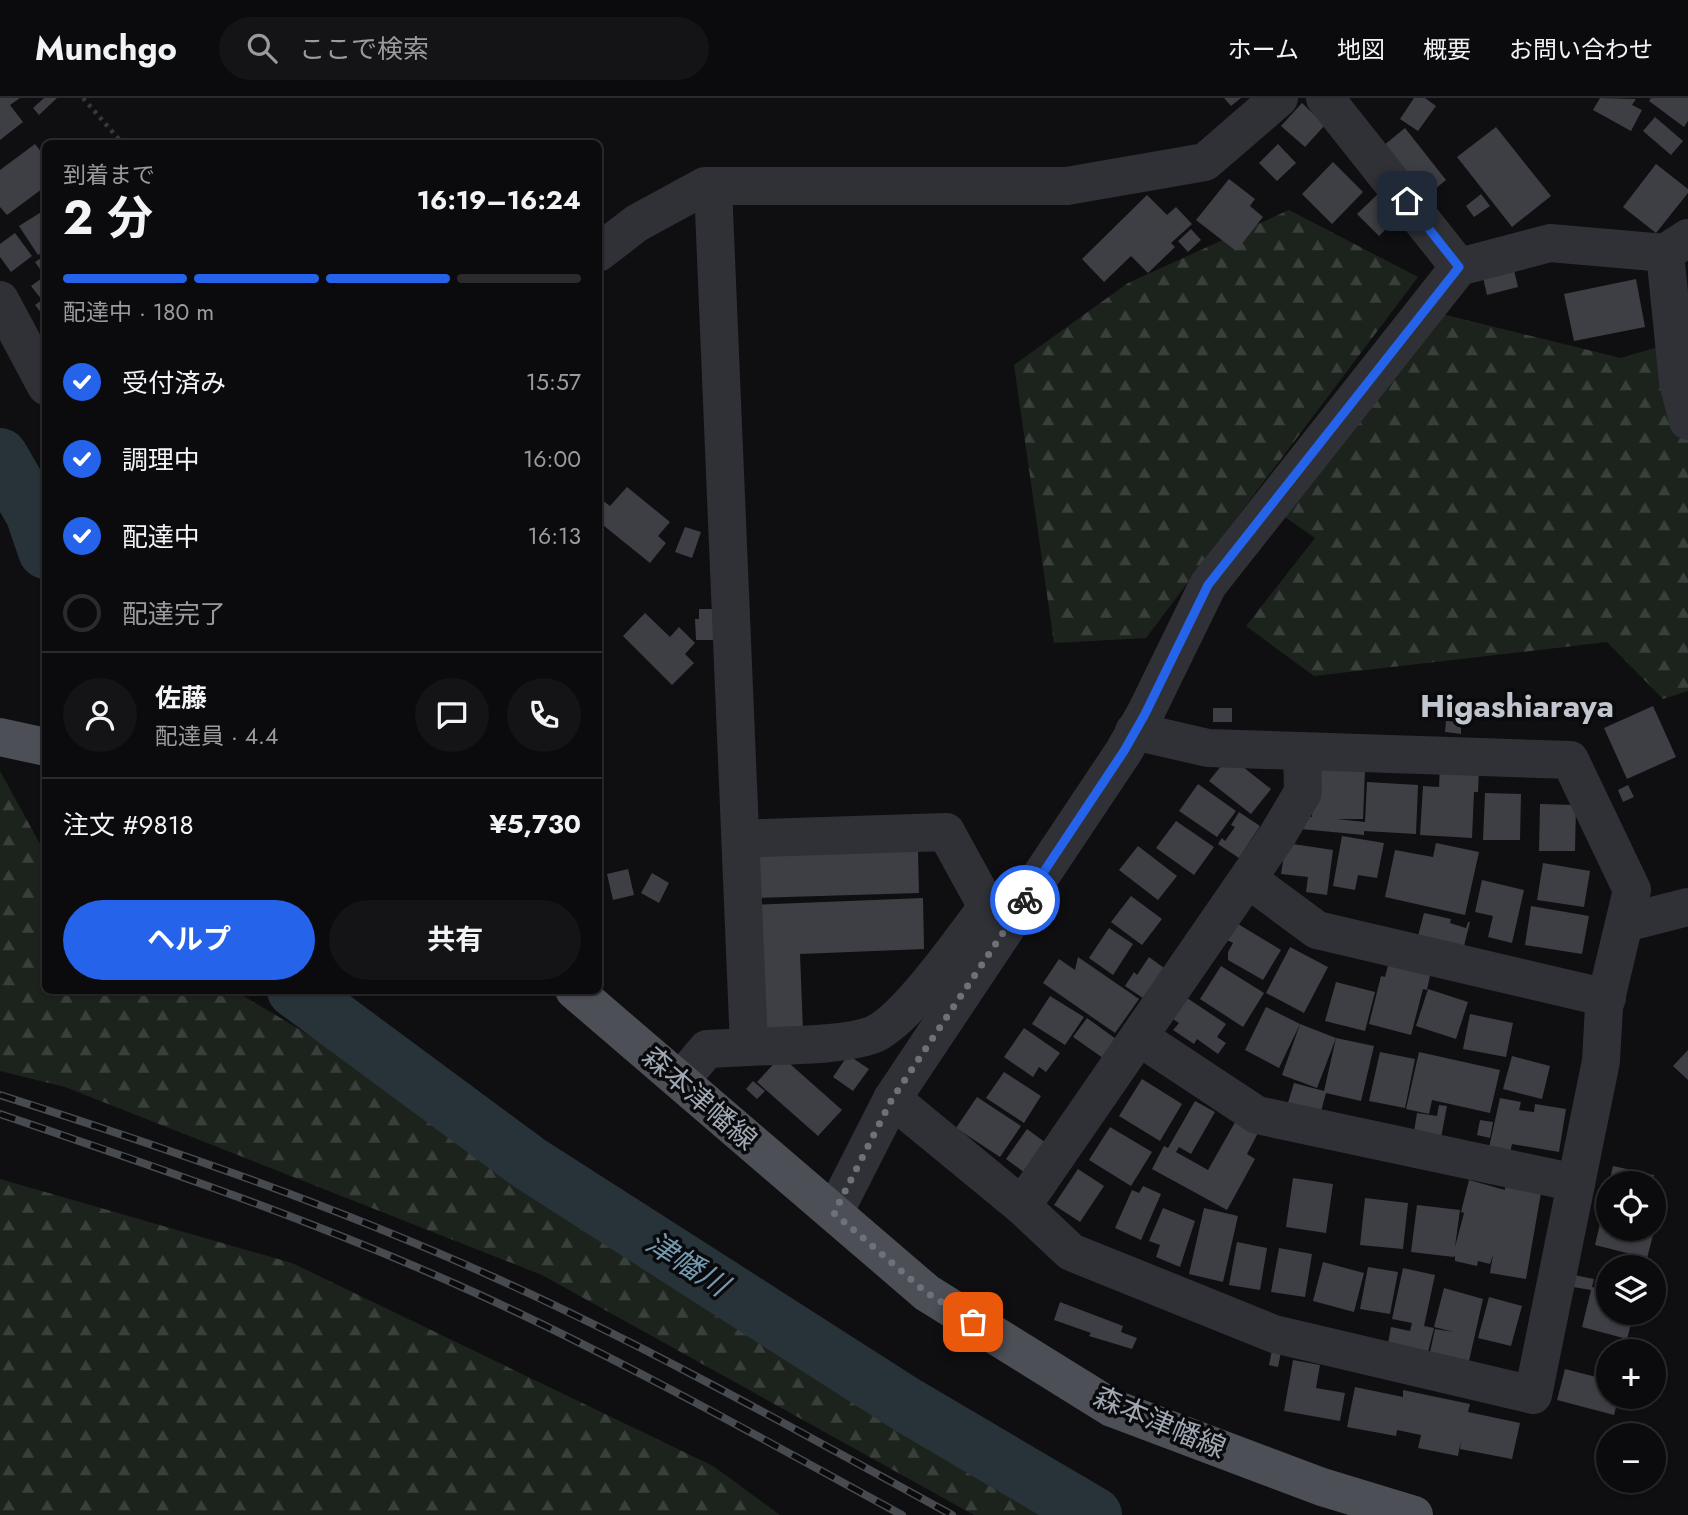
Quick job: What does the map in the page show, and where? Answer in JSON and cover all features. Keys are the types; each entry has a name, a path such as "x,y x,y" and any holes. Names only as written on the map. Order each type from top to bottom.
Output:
{"main road":[{"path":"1,737 42,746"},
{"name":"森本津幡線","path":"579,994 927,1293 1112,1408 1322,1487 1414,1515"}],"street":[{"path":"602,250 636,223 705,186 1067,187 1205,162 1279,98"},
{"path":"1325,98 1459,267"},
{"path":"713,186 749,1047"},
{"path":"680,1081 707,1049 851,1040 874,1034 900,1016 994,920 1124,751 1208,585 1459,267 1550,243 1676,245 1678,382 1688,421"},
{"path":"0,300 42,379"},
{"path":"892,1099 1022,1206 1071,1252 1274,1334 1533,1395 1601,1061 1607,998 1632,890 1570,760 1208,748 1134,731"},
{"path":"1022,1206 1248,879 1303,793 1303,751"},
{"path":"761,838 946,832 994,920"},
{"path":"1248,879 1317,930 1607,998"},
{"path":"1625,923 1688,907"},
{"path":"834,1213 892,1099 994,920"},
{"path":"1139,1037 1257,1115 1576,1183"}],"path":[{"path":"83,98 120,140"}],"green space":[{"path":"1289,210 1418,277 1146,638 1054,643 1014,365 1128,283"},
{"path":"1442,314 1621,358 1688,338 1688,691 1663,699 1607,642 1314,676 1246,626 1315,538 1285,517"},
{"path":"0,771 42,848 42,994 240,994 304,1032 786,1349 1064,1515 974,1515 542,1275 65,1087 0,1071"},
{"path":"0,1179 292,1263 713,1466 780,1515 0,1515"}],"building":[{"path":"0,98 20,98 10,105 23,122 0,140"},
{"path":"44,98 57,98 39,115 33,108"},
{"path":"1224,98 1241,98 1231,106"},
{"path":"1414,98 1425,98 1436,106 1418,131 1400,119"},
{"path":"1600,98 1636,99 1632,105 1642,110 1631,131 1593,110"},
{"path":"1651,98 1688,98 1688,121 1684,127 1649,101"},
{"path":"1302,103 1325,125 1305,147 1281,126"},
{"path":"1655,117 1683,141 1671,155 1643,131"},
{"path":"1496,127 1551,196 1512,227 1457,157"},
{"path":"1405,128 1446,180 1424,198 1383,146"},
{"path":"35,144 42,153 42,189 7,215 0,207 0,170"},
{"path":"1278,144 1296,163 1277,181 1259,163"},
{"path":"1333,162 1363,192 1332,224 1302,194"},
{"path":"1656,164 1688,189 1688,193 1656,233 1623,207"},
{"path":"1229,179 1255,199 1250,206 1263,217 1236,251 1196,220"},
{"path":"1380,192 1401,214 1379,236 1357,214"},
{"path":"1481,194 1490,206 1474,217 1466,206"},
{"path":"1147,195 1167,215 1176,207 1192,224 1171,243 1175,247 1148,273 1131,256 1104,282 1082,259"},
{"path":"42,212 42,253 38,255 19,226"},
{"path":"1191,229 1201,240 1188,252 1178,241"},
{"path":"15,233 32,256 11,272 0,257 0,244"},
{"path":"42,258 42,272 35,262"},
{"path":"1513,266 1518,287 1487,295 1482,273"},
{"path":"42,278 42,300 31,286"},
{"path":"1636,279 1645,327 1574,341 1564,294"},
{"path":"42,300 42,314 35,305"},
{"path":"627,487 670,522 658,536 666,543 650,563 602,524 602,500 610,506"},
{"path":"685,527 701,532 692,558 675,552"},
{"path":"699,609 718,609 718,640 696,640 695,619 699,619"},
{"path":"645,613 670,637 679,627 695,643 685,654 694,663 672,685 623,636"},
{"path":"1653,706 1676,757 1627,779 1604,728"},
{"path":"1213,708 1232,708 1232,722 1213,722"},
{"path":"1446,721 1461,722 1461,734 1445,732"},
{"path":"1229,756 1271,789 1251,814 1209,781"},
{"path":"1440,765 1479,766 1478,792 1474,792 1472,838 1420,835 1423,786 1439,787"},
{"path":"1314,768 1365,770 1363,819 1337,819 1365,822 1367,782 1418,785 1416,834 1364,831 1364,835 1301,829 1303,816 1312,817"},
{"path":"1198,784 1236,811 1217,837 1179,811"},
{"path":"1628,785 1634,797 1623,802 1618,790"},
{"path":"1485,793 1521,794 1520,840 1483,840"},
{"path":"1540,804 1576,805 1575,851 1539,851"},
{"path":"1239,812 1260,826 1239,858 1218,844 1222,838 1225,841 1235,827 1231,825"},
{"path":"1176,821 1214,847 1194,875 1156,848"},
{"path":"1342,836 1384,843 1377,878 1358,875 1355,890 1333,886"},
{"path":"1286,843 1333,850 1327,895 1306,892 1308,877 1281,874"},
{"path":"1436,843 1479,852 1465,915 1385,897 1395,850 1433,857"},
{"path":"1138,846 1177,876 1158,900 1119,870"},
{"path":"918,851 919,893 756,898 754,856"},
{"path":"1543,863 1590,871 1584,907 1537,900"},
{"path":"628,869 634,895 613,900 607,874"},
{"path":"652,873 669,883 659,903 641,893"},
{"path":"1482,880 1524,890 1512,943 1488,937 1493,916 1475,912"},
{"path":"1131,896 1162,919 1142,945 1111,922"},
{"path":"923,898 924,949 800,954 803,1031 757,1033 751,905"},
{"path":"1531,906 1589,916 1582,954 1525,945"},
{"path":"1424,913 1451,919 1450,923 1466,928 1470,922 1464,946 1418,936"},
{"path":"1233,921 1281,950 1263,980 1228,960 1228,952 1233,943 1223,938"},
{"path":"1109,928 1133,944 1113,975 1089,958"},
{"path":"1290,947 1328,967 1304,1013 1266,993"},
{"path":"1078,957 1139,999 1115,1033 1043,983 1059,959 1075,970"},
{"path":"1149,957 1164,968 1143,998 1125,986 1134,972 1137,975"},
{"path":"1389,962 1431,971 1427,990 1423,989 1411,1035 1369,1024 1381,976 1385,977"},
{"path":"1221,966 1264,993 1243,1027 1200,999"},
{"path":"1336,982 1375,992 1365,1031 1325,1021"},
{"path":"1428,989 1468,1002 1456,1039 1416,1026"},
{"path":"1050,996 1084,1017 1065,1045 1032,1024"},
{"path":"1187,998 1226,1024 1217,1037 1226,1043 1218,1054 1197,1039 1194,1044 1173,1030 1179,1023 1173,1019"},
{"path":"1266,1007 1300,1024 1279,1068 1245,1050"},
{"path":"1470,1014 1513,1023 1506,1057 1463,1049"},
{"path":"1087,1018 1116,1039 1103,1058 1073,1037"},
{"path":"1300,1024 1336,1038 1317,1088 1282,1075"},
{"path":"1024,1028 1060,1053 1046,1072 1039,1067 1033,1077 1004,1057"},
{"path":"1336,1038 1374,1046 1361,1101 1326,1093 1320,1115 1287,1106 1294,1083 1324,1091"},
{"path":"1688,1050 1688,1080 1673,1066"},
{"path":"1380,1052 1415,1059 1405,1108 1369,1101"},
{"path":"1419,1052 1500,1070 1490,1113 1432,1100 1429,1114 1406,1109"},
{"path":"848,1055 869,1069 853,1091 833,1077"},
{"path":"781,1056 842,1110 818,1136 757,1082"},
{"path":"1512,1056 1550,1066 1542,1099 1503,1089"},
{"path":"1004,1072 1041,1096 1024,1123 986,1098"},
{"path":"1142,1079 1182,1104 1160,1141 1119,1116"},
{"path":"753,1081 765,1091 757,1099 746,1089"},
{"path":"977,1097 1021,1126 1000,1157 956,1128"},
{"path":"1500,1098 1521,1102 1519,1110 1534,1112 1535,1104 1566,1109 1559,1152 1512,1144 1509,1157 1488,1152"},
{"path":"1195,1101 1215,1112 1191,1154 1179,1147 1176,1152 1208,1170 1238,1117 1260,1129 1247,1154 1255,1159 1227,1210 1152,1169 1164,1146 1168,1148"},
{"path":"1439,1105 1447,1106 1440,1143 1413,1138 1417,1113 1437,1116"},
{"path":"1480,1120 1493,1122 1490,1138 1477,1135"},
{"path":"1110,1127 1152,1152 1131,1186 1089,1160"},
{"path":"1027,1129 1046,1143 1025,1173 1006,1159"},
{"path":"1613,1166 1636,1171 1612,1171"},
{"path":"1078,1169 1104,1186 1080,1222 1054,1205"},
{"path":"1293,1178 1333,1184 1326,1233 1286,1227"},
{"path":"1469,1180 1505,1190 1505,1187 1541,1193 1526,1279 1490,1273 1493,1255 1490,1264 1478,1261 1477,1266 1455,1261 1455,1255 1411,1252 1417,1205 1460,1210 1455,1247"},
{"path":"1143,1186 1161,1194 1141,1240 1115,1228 1132,1190 1139,1193"},
{"path":"1365,1198 1408,1203 1403,1249 1360,1245"},
{"path":"1163,1208 1195,1221 1180,1267 1156,1257 1160,1245 1149,1241"},
{"path":"1204,1208 1238,1216 1223,1282 1189,1274"},
{"path":"1596,1241 1651,1241 1648,1255 1635,1255 1595,1245"},
{"path":"1237,1242 1267,1248 1260,1290 1229,1285"},
{"path":"1279,1248 1312,1254 1305,1297 1271,1292"},
{"path":"1323,1262 1364,1273 1354,1312 1313,1301"},
{"path":"1368,1267 1398,1272 1390,1314 1360,1309"},
{"path":"1403,1268 1435,1275 1424,1326 1434,1328 1428,1352 1388,1343 1391,1327 1410,1331 1412,1323 1392,1319"},
{"path":"1569,1274 1594,1279 1592,1287 1596,1288 1596,1325 1631,1325 1627,1339 1582,1327 1591,1290 1567,1286"},
{"path":"1444,1288 1483,1299 1469,1361 1430,1352 1435,1329 1454,1332 1434,1327"},
{"path":"1489,1297 1522,1306 1511,1346 1478,1338"},
{"path":"1060,1302 1123,1326 1121,1332 1137,1338 1132,1349 1089,1336 1091,1333 1054,1320"},
{"path":"1272,1350 1281,1352 1278,1367 1269,1365"},
{"path":"1293,1360 1320,1365 1316,1388 1345,1393 1340,1421 1284,1411"},
{"path":"1565,1369 1596,1377 1596,1409 1616,1409 1614,1415 1557,1400"},
{"path":"1355,1387 1403,1397 1403,1390 1470,1404 1468,1412 1520,1423 1512,1459 1460,1449 1461,1440 1458,1456 1418,1448 1421,1435 1397,1430 1396,1436 1347,1427"}],"waterway":[{"name":"津幡川","path":"0,456 33,513 42,539"},
{"name":"津幡川","path":"300,994 529,1163 907,1405 1094,1515"}],"railway":[{"path":"0,1095 248,1179 371,1225 491,1276 666,1361 952,1515"},
{"path":"0,1114 302,1221 480,1295 640,1374 902,1515"}],"way so far":[{"path":"973,1322 927,1293 834,1213 892,1099 1025,900"}],"district":[{"name":"Higashiaraya","path":"1517,706"}],"route":[{"path":"1025,900 1124,751 1208,585 1459,267 1407,201"}]}
